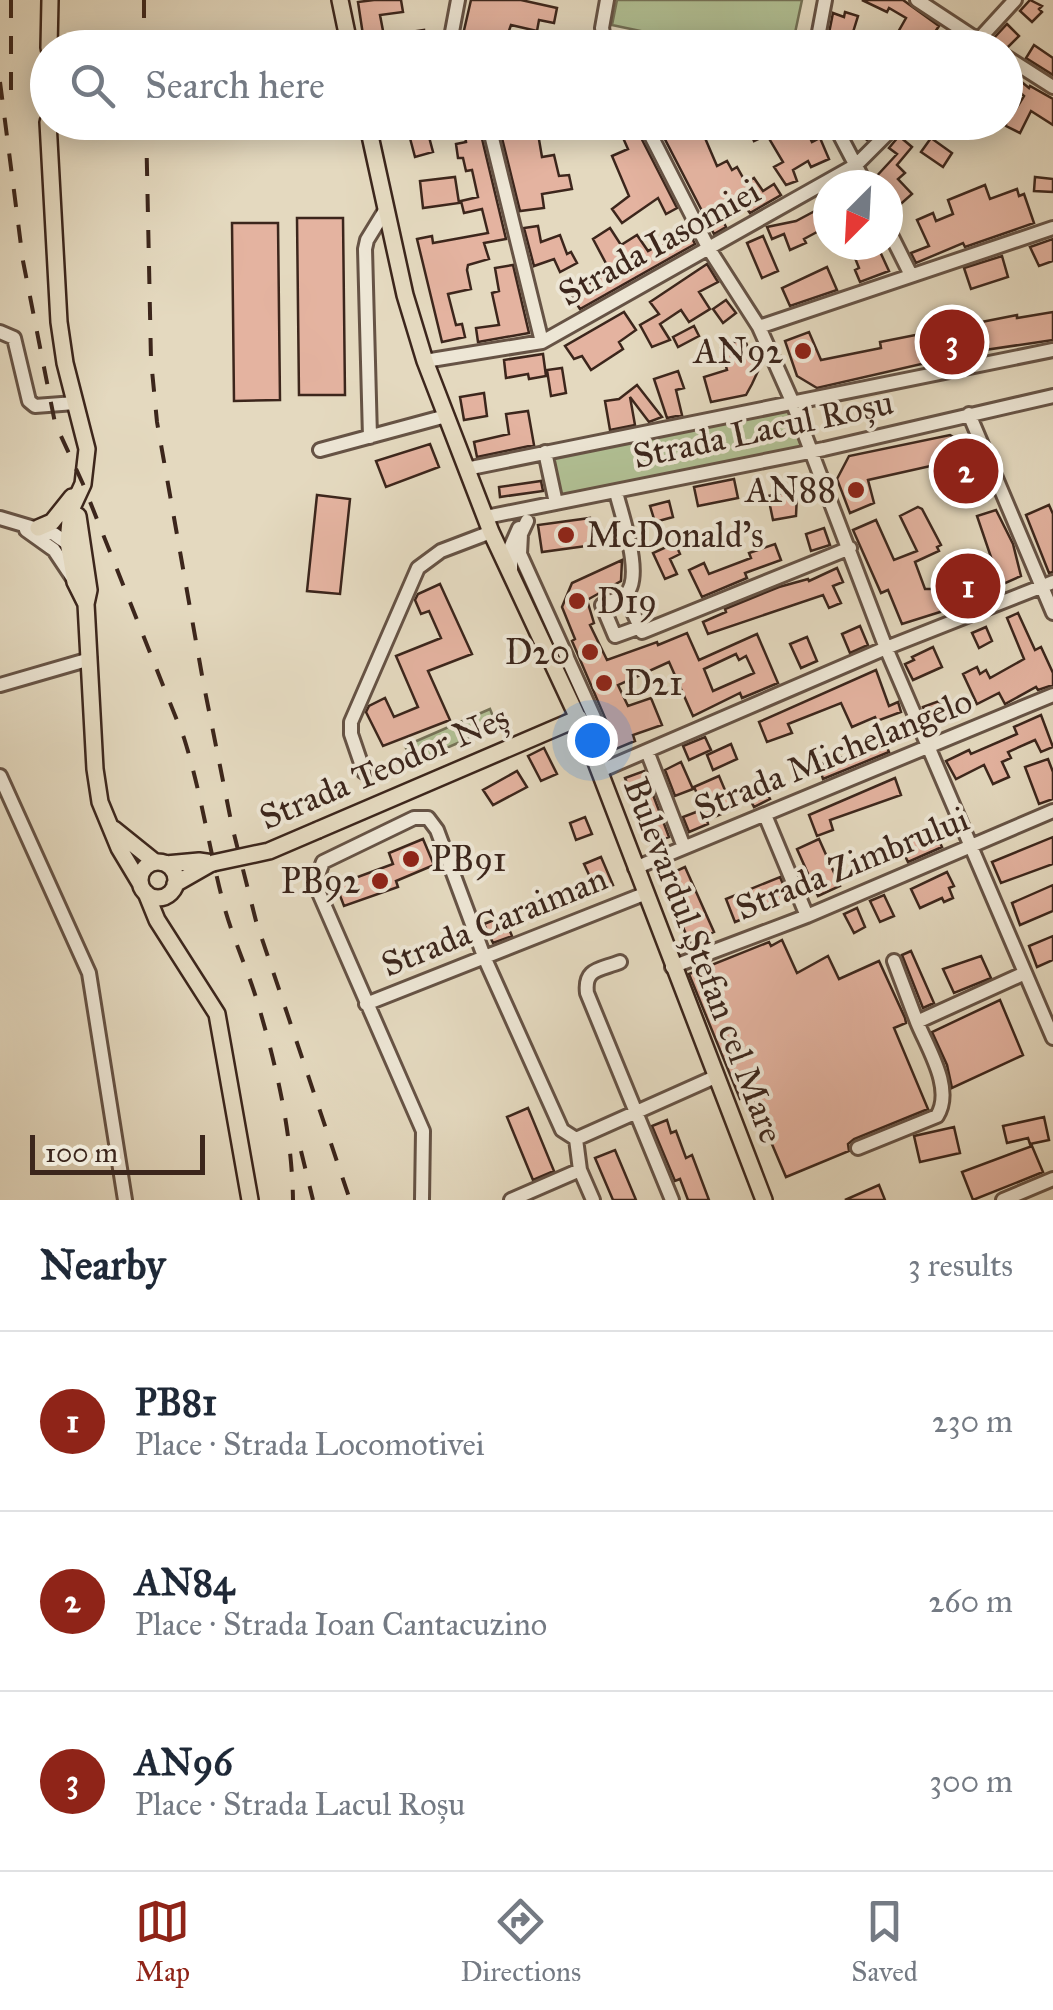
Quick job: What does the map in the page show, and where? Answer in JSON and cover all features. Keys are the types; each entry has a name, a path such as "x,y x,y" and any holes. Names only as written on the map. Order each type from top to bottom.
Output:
{"main road":[{"path":"49,30 50,0"},
{"path":"340,0 346,30"},
{"path":"49,140 59,322 87,448 86,470 70,510 68,542 75,582 86,604"},
{"name":"Bulevardul Ștefan cel Mare","path":"370,140 404,295 446,416 488,524 579,718 764,1200"},
{"path":"38,528 52,522 79,492"},
{"path":"79,492 78,530 89,590 86,604 100,802 157,920 217,1014 250,1200"},
{"name":"Strada Teodor Neș","path":"173,888 212,864 268,850 579,718"},
{"path":"114,829 174,872 166,931"},
{"path":"143,888 144,868 160,863"},
{"name":"Strada Teodor Neș","path":"160,863 212,864"},
{"path":"143,888 162,897 173,888"}],"street":[{"path":"452,30 458,0"},
{"path":"602,30 607,0"},
{"path":"819,30 825,0"},
{"path":"918,0 959,30"},
{"path":"992,30 1015,0"},
{"path":"1023,68 1053,87"},
{"path":"492,140 542,342"},
{"path":"653,140 708,250 759,327 792,401 886,648 1053,1038"},
{"path":"843,140 858,170"},
{"name":"Strada Iasomiei","path":"426,361 542,342 856,165 881,140"},
{"path":"370,437 365,250 386,209"},
{"path":"759,327 1053,228"},
{"path":"903,259 911,275"},
{"path":"0,332 14,338 28,401 35,406 75,403"},
{"name":"Strada Lacul Roșu","path":"466,469 1053,350"},
{"name":"Strada Lacul Roșu","path":"364,772 351,734 351,722 418,568 488,524 530,516 556,503 812,451 1053,396"},
{"path":"969,414 1047,584 1053,613"},
{"path":"320,450 446,416"},
{"path":"545,452 556,503"},
{"path":"616,492 635,566 625,594 602,604 615,636 640,627"},
{"path":"511,570 511,546 530,516"},
{"path":"530,516 521,534 520,554 597,724"},
{"path":"6,519 68,542 82,558"},
{"path":"6,519 54,550 75,582"},
{"path":"625,594 642,632 850,548"},
{"path":"600,772 886,648 1047,584"},
{"path":"0,685 90,659"},
{"name":"Strada Michelangelo","path":"635,868 1053,695"},
{"path":"647,751 684,848"},
{"path":"0,776 89,973 125,1200"},
{"name":"Strada Zimbrului","path":"672,967 807,916 1053,811"},
{"path":"766,815 807,916"},
{"path":"422,1200 423,1131 319,893 318,876 323,862 414,818 428,818 437,830 485,959 562,1130 576,1140 580,1170 593,1200"},
{"name":"Strada Caraiman","path":"366,1004 644,894"},
{"path":"620,962 589,974 587,993 672,1200"},
{"path":"858,1148 937,1116 944,1105 944,1090 894,962"},
{"path":"917,1022 1025,973"},
{"path":"576,1140 715,1076"},
{"path":"517,1199 580,1170"},
{"path":"1004,1200 1053,1179"}],"green space":[{"path":"617,0 802,0 796,30 636,30 612,25"},
{"path":"792,401 812,451 556,503 545,452"},
{"path":"490,709 497,726 412,763 405,746"}],"building":[{"path":"401,0 403,12 380,15 383,30 362,30 358,2"},
{"path":"471,0 521,0 557,8 554,23 539,20 537,30 511,25 509,30 464,30"},
{"path":"862,0 903,0 939,26 936,30 899,30 906,18 889,8 887,12"},
{"path":"1030,0 1042,6 1042,12 1032,22 1020,11"},
{"path":"845,12 858,16 854,30 830,30 833,13 844,17"},
{"path":"1034,45 1053,58 1053,75 1026,58"},
{"path":"1023,83 1053,99 1053,125 1031,111 1023,127"},
{"path":"410,140 430,140 433,152 415,157"},
{"path":"482,140 506,239 484,243 489,259 468,265 471,289 448,294 456,325 462,324 465,337 442,342 417,239 432,236 433,243 488,233 482,209 464,213 461,201 478,197 472,170 466,171 463,158 458,158 456,144"},
{"path":"502,140 539,140 542,157 554,155 559,176 569,175 572,189 542,194 544,208 520,211"},
{"path":"624,140 642,140 677,208 666,214 658,198 622,223 612,209 629,196 612,156 628,149"},
{"path":"665,140 706,140 717,166 727,161 732,170 737,167 746,183 754,178 763,191 774,184 781,195 750,213 745,206 723,221 726,227 714,234"},
{"path":"770,140 821,140 829,159 811,167 808,161 793,170 797,181 786,185 774,167 783,162"},
{"path":"896,140 904,140 912,147 897,165 902,170 882,170 897,154 889,148"},
{"path":"934,140 952,153 943,167 921,152"},
{"path":"455,177 459,203 423,208 420,181"},
{"path":"1035,177 1053,179 1053,192 1034,191"},
{"path":"903,184 912,194 903,202"},
{"path":"985,185 990,199 1017,189 1019,196 1024,194 1034,223 965,247 963,243 916,263 911,253 929,246 917,220 933,213 936,221 953,214 948,200"},
{"path":"813,212 813,234 804,239 806,243 790,250 784,234 772,239 767,227 796,221"},
{"path":"297,218 343,218 345,395 299,395"},
{"path":"232,223 278,223 280,400 234,401"},
{"path":"538,226 541,242 560,235 567,254 571,252 577,263 560,272 554,259 534,266 524,228"},
{"path":"610,228 621,245 637,235 648,251 687,229 695,244 580,309 571,295 610,271 593,239"},
{"path":"763,236 778,271 762,278 747,243"},
{"path":"1053,239 1053,261 1039,266 1030,247"},
{"path":"1002,256 1008,277 971,289 964,268"},
{"path":"856,260 884,260 889,271 860,282 855,270 859,268"},
{"path":"707,264 718,282 699,292 710,309 689,322 681,310 660,324 670,340 652,347 640,325 659,314 650,302"},
{"path":"513,265 529,333 478,342 476,328 499,325 492,293 499,291 495,268"},
{"path":"827,267 837,290 790,306 782,288"},
{"path":"726,300 736,313 723,323 713,309"},
{"path":"624,312 636,330 619,342 623,349 591,370 582,356 574,359 565,346"},
{"path":"1053,312 1053,340 978,351 817,388 797,376 785,341 809,332 821,360 881,348 880,342 1017,315"},
{"path":"694,326 699,336 678,347 673,337"},
{"path":"744,338 758,371 752,384 746,395 711,402 704,377 727,370 721,348"},
{"path":"543,354 546,376 506,378 504,360"},
{"path":"562,368 566,393 551,396 547,370"},
{"path":"678,371 684,388 676,390 682,415 667,418 654,379"},
{"path":"637,385 662,417 649,422 630,397 635,425 610,430 605,401 619,399"},
{"path":"484,393 487,416 464,420 460,397"},
{"path":"528,411 534,445 477,457 474,442 509,434 506,414"},
{"path":"950,435 972,448 986,485 962,493 949,464 935,465 868,480 874,503 850,513 837,479 849,456"},
{"path":"430,444 439,467 386,487 376,461"},
{"path":"734,479 738,498 698,506 694,487"},
{"path":"541,481 543,491 500,497 499,487"},
{"path":"789,492 790,496 797,494 796,516 773,520 768,496"},
{"path":"317,495 350,499 340,594 307,591"},
{"path":"669,501 673,517 655,522 650,506"},
{"path":"1049,505 1053,514 1053,572 1049,573 1026,515"},
{"path":"918,507 941,545 937,547 939,551 915,562 925,589 993,563 977,516 996,510 1013,544 1021,576 940,612 902,624 888,590 881,593 853,530 876,520 894,560 917,551 900,516"},
{"name":"McDonald's","path":"590,518 594,545 542,552 538,525"},
{"path":"824,528 830,545 811,551 806,534"},
{"path":"675,543 680,554 670,559 677,574 665,579 653,553"},
{"path":"775,544 781,560 745,573 747,578 702,597 689,570 704,563 709,574"},
{"path":"622,560 621,581 587,600 594,623 590,625 607,660 687,633 699,660 757,634 778,683 742,698 740,693 693,716 669,662 618,685 628,706 651,698 662,725 633,735 635,741 611,751 602,732 606,720 572,641 575,639 562,607 572,583","holes":["736,654 739,660 746,656 754,673 713,691 704,669"]},
{"path":"837,568 843,582 833,586 841,603 829,608 823,595 708,634 703,622 726,612 725,609"},
{"path":"440,584 472,654 428,671 450,720 383,746 366,712 369,706 385,698 394,717 418,707 396,656 441,638 429,611 421,614 415,600 418,594"},
{"path":"1018,613 1035,650 1041,647 1053,673 1053,685 1038,690 1036,687 1005,704 999,693 977,704 963,674 977,667 980,674 986,670 990,678 1024,659 1007,618"},
{"path":"860,626 868,645 850,653 842,634"},
{"path":"986,627 992,641 979,648 972,633"},
{"path":"807,637 817,661 801,668 790,644"},
{"path":"933,647 942,667 913,680 905,664"},
{"path":"876,670 889,706 898,702 901,712 852,727 841,703 788,724 792,733 767,742 759,722"},
{"path":"939,701 945,716 929,722 923,707"},
{"path":"1041,715 1053,747 1041,752 1035,740 1008,752 1011,758 1002,762 1009,777 993,784 984,765 956,779 946,761 1017,734 1014,727"},
{"path":"705,737 711,750 689,760 683,746"},
{"path":"883,738 889,752 823,779 819,765"},
{"path":"731,744 737,759 713,770 707,755"},
{"path":"544,748 557,774 541,781 528,756"},
{"path":"1048,759 1053,772 1053,799 1039,804 1025,767"},
{"path":"681,762 693,789 675,796 665,770"},
{"path":"517,771 527,787 493,805 483,790"},
{"path":"644,771 669,837 650,844 625,778"},
{"path":"719,776 733,809 689,832 683,817 704,809 694,787"},
{"path":"895,778 901,795 830,820 833,830 817,836 809,815"},
{"path":"762,783 770,799 754,807 746,791"},
{"path":"585,817 592,834 576,840 570,823"},
{"path":"933,828 942,847 908,862 900,845"},
{"path":"1053,837 1053,864 1001,883 992,862"},
{"path":"423,839 434,865 396,881 398,887 344,906 336,885 393,864 389,853"},
{"path":"819,839 840,886 818,896 797,849"},
{"path":"601,857 613,885 597,892 584,864"},
{"path":"685,867 714,932 690,943 661,878"},
{"path":"947,872 954,886 949,888 953,898 944,902 942,898 920,908 911,889"},
{"path":"780,877 790,900 735,922 726,899"},
{"path":"1053,885 1053,911 1020,925 1012,903"},
{"path":"884,895 894,916 880,922 870,901"},
{"path":"857,908 865,927 854,933 844,914"},
{"path":"499,918 504,931 509,929 512,936 493,943 484,924"},
{"path":"1053,936 1053,960 1037,967 1029,946"},
{"path":"782,940 797,973 828,956 839,979 879,961 905,1018 906,1023 894,1028 928,1109 854,1139 848,1144 849,1151 786,1177 751,1095 740,1099 689,974"},
{"path":"911,951 934,1003 923,1008 902,955"},
{"path":"981,956 991,978 954,993 943,969"},
{"path":"1000,1000 1023,1055 952,1088 947,1065 932,1032"},
{"path":"528,1108 554,1171 533,1180 507,1117"},
{"path":"1044,1117 1049,1140 1030,1144 1028,1138 1007,1143 1003,1126"},
{"path":"667,1120 671,1133 676,1131 686,1158 692,1155 709,1200 688,1200 680,1179 675,1181 652,1126"},
{"path":"954,1127 960,1153 920,1162 914,1136"},
{"path":"1032,1146 1043,1172 973,1200 962,1172"},
{"path":"615,1150 636,1200 613,1200 595,1158"},
{"path":"879,1185 885,1200 845,1200"}],"railway":[{"path":"11,0 11,100"},
{"path":"144,0 144,30"},
{"path":"0,82 23,261 55,423 184,738 223,902 258,1004 277,1077 290,1151 293,1200"},
{"path":"146,140 151,360 157,422 203,681 256,921 350,1200"},
{"path":"301,1151 313,1200"}],"place":[{"name":"AN96","path":"952,342"},
{"name":"AN92","path":"803,351"},
{"name":"AN84","path":"966,471"},
{"name":"AN88","path":"856,490"},
{"name":"McDonald's","path":"566,535"},
{"name":"PB81","path":"968,586"},
{"name":"D19","path":"577,601"},
{"name":"D20","path":"590,652"},
{"name":"D21","path":"604,683"},
{"name":"PB91","path":"411,859"},
{"name":"PB92","path":"380,881"}]}
